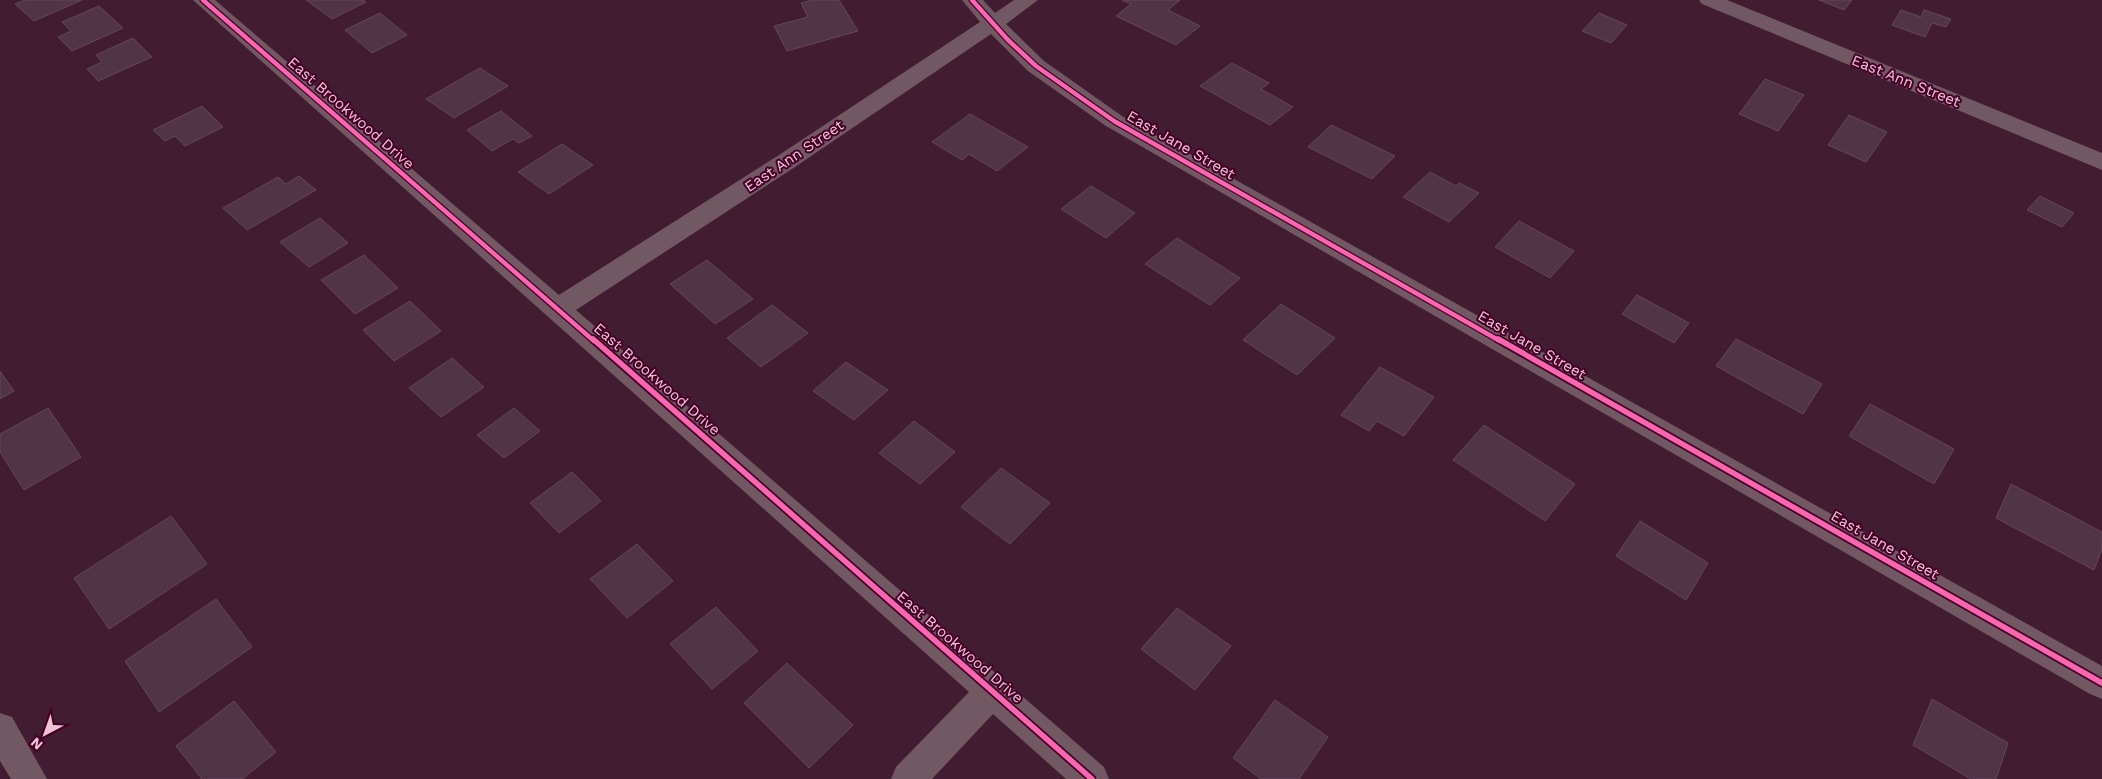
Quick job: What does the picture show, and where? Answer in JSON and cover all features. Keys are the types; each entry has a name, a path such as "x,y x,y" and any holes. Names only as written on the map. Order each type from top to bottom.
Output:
{"street":[{"name":"East Brookwood Drive","path":"203,0 558,309 1092,779"},
{"name":"East Jane Street","path":"972,0 994,22 1008,40 1036,66 1114,121 2102,683"},
{"name":"East Ann Street","path":"558,309 795,156 1028,0"},
{"name":"East Ann Street","path":"1709,0 2102,162"},
{"path":"908,779 992,692"},
{"path":"0,729 30,779"}],"building":[{"path":"25,0 82,0 34,21 15,4"},
{"path":"306,0 363,0 366,2 332,19"},
{"path":"813,0 839,0 858,31 787,51 774,26 808,17 801,3"},
{"path":"1122,0 1180,0 1168,10 1200,26 1176,45 1116,16 1131,4"},
{"path":"1819,0 1852,0 1844,10"},
{"path":"99,6 123,28 72,51 58,37 71,31 62,22"},
{"path":"1901,10 1921,17 1924,10 1951,19 1946,27 1932,23 1925,37 1892,25"},
{"path":"380,13 407,35 372,53 345,30"},
{"path":"1599,13 1627,25 1611,43 1582,31"},
{"path":"133,38 152,57 98,81 87,69 102,62 96,55"},
{"path":"1232,63 1269,83 1261,89 1293,107 1270,125 1200,86"},
{"path":"480,68 508,86 454,118 426,99"},
{"path":"1765,79 1804,95 1778,131 1739,114"},
{"path":"202,106 223,127 185,146 175,136 165,141 153,130"},
{"path":"501,111 532,136 519,143 513,139 492,151 467,130"},
{"path":"970,114 1028,147 997,171 969,154 962,160 932,142"},
{"path":"1849,115 1887,132 1866,162 1828,145"},
{"path":"1331,125 1395,156 1372,179 1308,147"},
{"path":"562,144 593,165 549,194 518,172"},
{"path":"1430,172 1456,186 1459,183 1479,193 1449,222 1403,197"},
{"path":"299,176 316,190 247,230 223,208 278,177 286,184"},
{"path":"1091,186 1135,213 1106,238 1061,209"},
{"path":"2040,196 2074,213 2062,227 2027,210"},
{"path":"320,218 348,243 309,267 280,242"},
{"path":"1519,221 1574,251 1550,278 1495,247"},
{"path":"1177,238 1240,278 1210,305 1145,264"},
{"path":"364,255 398,288 355,314 321,280"},
{"path":"707,260 753,299 715,324 670,284"},
{"path":"1637,295 1689,323 1674,343 1622,314"},
{"path":"410,301 441,331 394,361 363,330"},
{"path":"1281,304 1335,338 1297,375 1243,340"},
{"path":"772,305 808,333 761,367 727,338"},
{"path":"1736,339 1822,384 1803,414 1716,366"},
{"path":"452,358 484,387 441,417 409,388"},
{"path":"846,362 888,390 854,420 813,391"},
{"path":"1380,367 1434,397 1404,436 1377,421 1369,431 1341,415"},
{"path":"0,371 14,391 0,399"},
{"path":"1870,404 1954,449 1934,484 1849,436"},
{"path":"48,408 81,457 24,490 0,452 0,434"},
{"path":"514,408 540,431 504,458 477,435"},
{"path":"914,421 955,452 920,484 879,453"},
{"path":"1484,425 1575,484 1545,521 1453,460"},
{"path":"1001,468 1050,503 1010,544 961,507"},
{"path":"572,472 601,501 559,533 530,503"},
{"path":"2011,484 2102,532 2102,549 2094,570 1996,518"},
{"path":"171,516 207,564 109,629 74,578"},
{"path":"1640,521 1708,563 1686,600 1616,556"},
{"path":"637,544 673,581 627,618 590,579"},
{"path":"216,599 252,647 159,712 125,661"},
{"path":"716,607 758,651 712,689 670,644"},
{"path":"1177,608 1231,646 1195,690 1141,649"},
{"path":"787,663 853,725 809,768 744,703"},
{"path":"1932,699 2008,743 1996,779 1971,779 1913,745"},
{"path":"1275,700 1328,737 1299,779 1261,779 1233,758"},
{"path":"234,701 276,752 242,779 202,779 176,746"}],"cycle path":[{"path":"203,0 558,309 1092,779"},
{"path":"972,0 1008,40 1036,66 1114,121 2102,683"}]}
